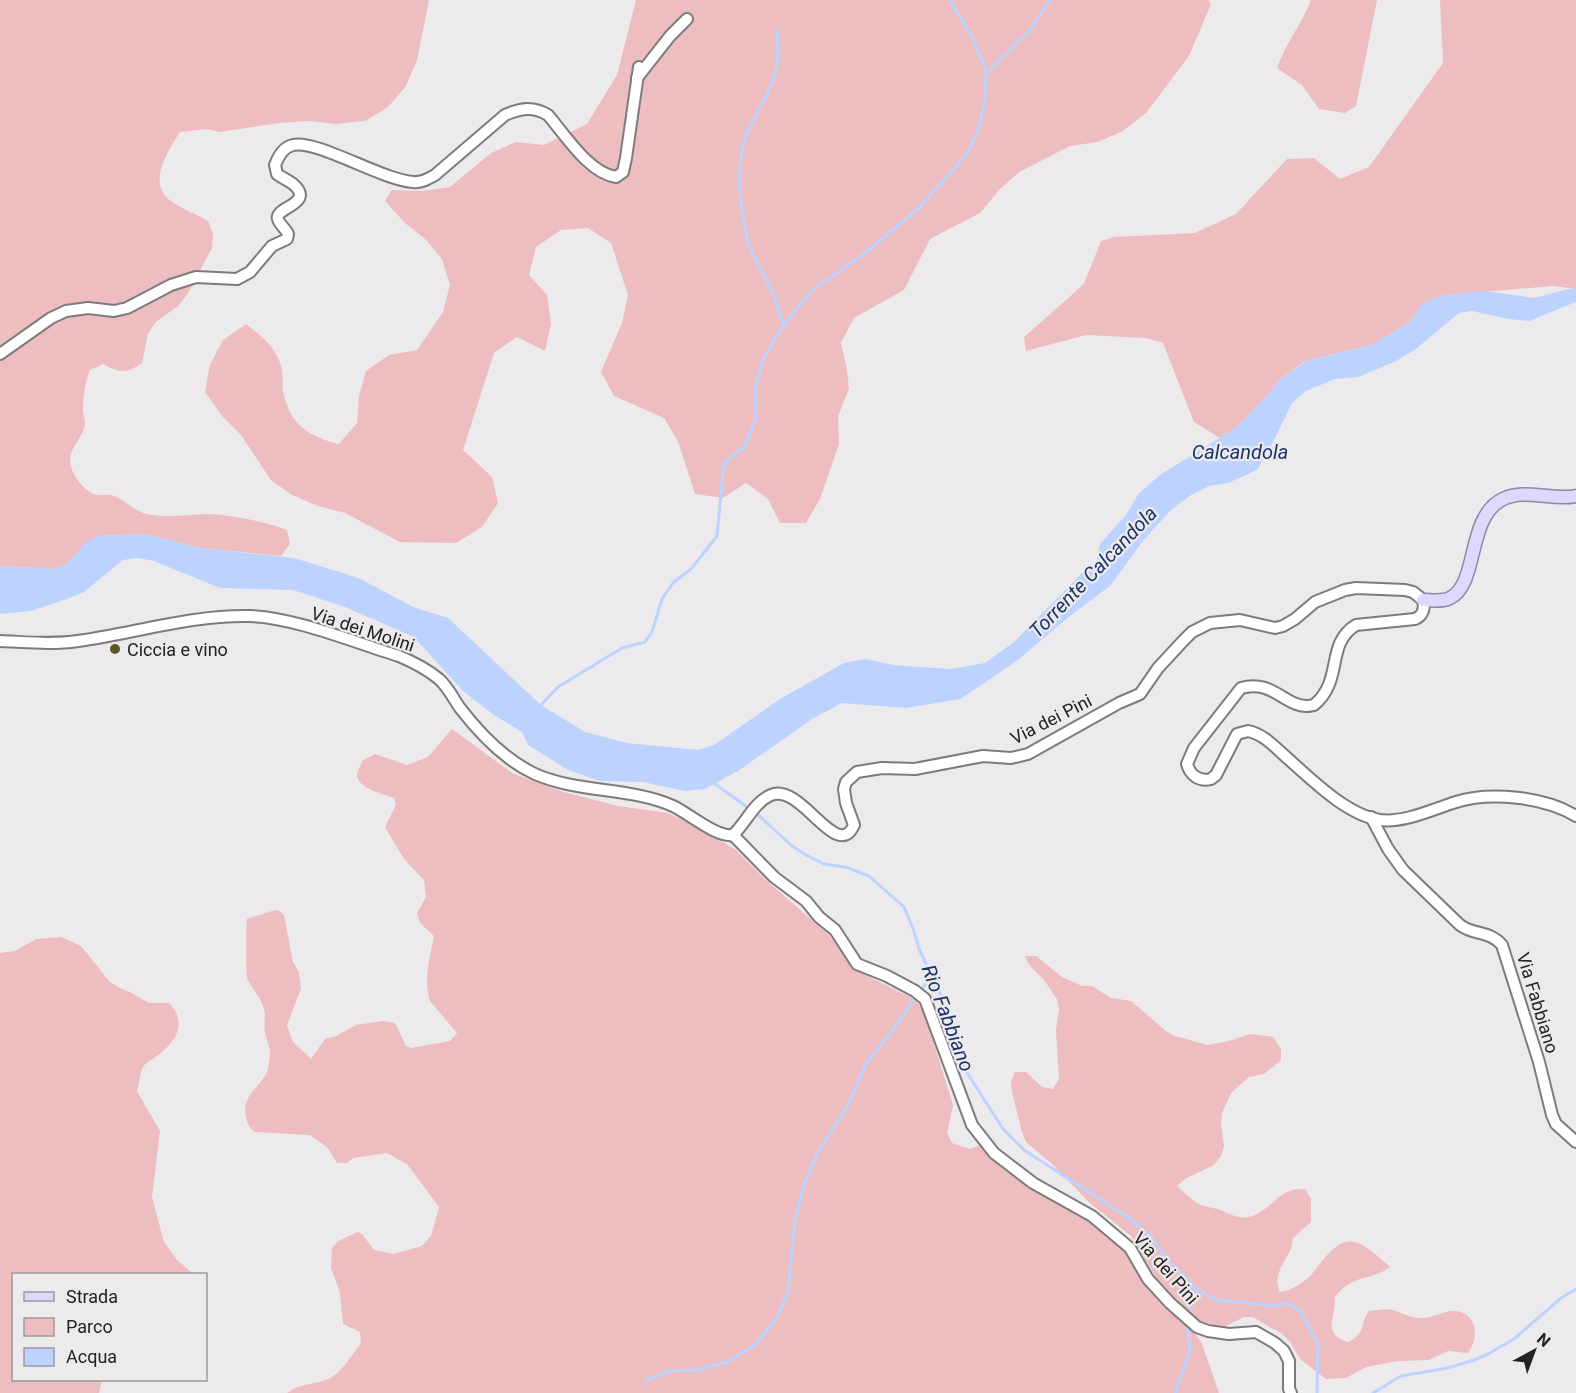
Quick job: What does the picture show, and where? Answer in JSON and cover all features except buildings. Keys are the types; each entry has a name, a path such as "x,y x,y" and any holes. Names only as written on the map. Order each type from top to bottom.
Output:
{"main road":[{"path":"1423,600 1447,600 1460,590 1486,514 1504,498 1515,495 1576,496"}],"street":[{"path":"0,354 51,318 66,311 88,308 114,311 127,308 171,285 196,277 237,279 250,272 273,246 287,239 288,234 278,220 278,214 281,210 294,205 299,192 293,184 277,174 274,165 284,150 291,145 300,144 317,149 385,176 414,183 435,176 505,115 518,109 530,109 540,110 548,116 593,167 605,176 616,177 623,172 628,149 638,73 687,20"},
{"name":"Via dei Pini","path":"1291,1393 1289,1361 1284,1351 1275,1343 1256,1332 1229,1334 1197,1327 1148,1279 1130,1248 1092,1216 1033,1183 994,1153 972,1125 925,999 887,976 857,964 835,930 819,917 806,901 774,877 735,834 754,809 772,794 783,794 798,800 830,831 847,834 854,825 844,789 846,782 857,772 882,768 915,769 983,756 1011,758 1028,754 1119,703 1140,694 1158,668 1183,641 1192,632 1210,623 1240,620 1275,628 1283,626 1316,602 1356,588 1406,590 1413,592 1423,600"},
{"path":"1423,600 1423,611 1415,619 1356,625 1349,630 1339,646 1331,683 1314,705 1299,705 1261,686 1241,688 1188,758 1187,764 1192,774 1200,779 1211,779 1216,775 1237,734 1242,731 1253,732 1268,741 1336,799 1371,818 1382,820 1411,817 1460,801 1501,796 1545,802 1563,808 1576,816"},
{"name":"Via dei Molini","path":"0,641 45,644 77,641 201,618 251,616 298,625 399,656 440,679 468,718 486,738 505,755 536,774 584,788 632,795 671,806 716,832 726,836 735,834"},
{"name":"Via Fabbiano","path":"1371,818 1403,870 1468,932 1490,935 1502,945 1539,1062 1552,1115 1556,1124 1576,1142"}],"green space":[{"path":"0,0 429,0 417,60 406,86 388,107 365,121 336,124 307,121 220,132 206,129 180,132 165,158 160,186 171,201 208,221 213,233 212,248 187,295 178,306 156,322 148,333 142,363 127,371 103,364 90,370 87,380 83,399 84,428 72,451 70,461 75,477 83,487 97,495 116,497 147,514 169,516 215,514 279,527 287,530 290,544 281,556 200,548 145,534 98,536 86,543 68,563 55,569 0,566"},
{"path":"636,0 1208,0 1211,4 1189,56 1146,113 1123,131 1098,142 1070,146 1019,172 999,190 980,213 930,239 904,290 854,318 841,343 849,389 838,416 839,444 820,499 806,523 780,523 768,499 746,483 723,498 695,494 678,441 664,418 614,396 601,372 622,323 628,295 611,243 588,228 561,230 536,247 529,275 547,295 551,324 545,351 517,337 494,353 463,450 492,477 498,503 482,527 456,543 400,542 345,513 318,506 292,495 271,480 241,435 222,416 205,392 210,365 223,340 246,324 262,337 279,359 284,395 291,414 310,433 339,444 357,423 359,396 366,371 389,355 417,350 443,312 450,285 442,259 425,239 405,223 385,201 392,190 422,191 450,187 491,153 516,142 544,145 587,124 617,75"},
{"path":"1311,0 1377,0 1356,106 1345,113 1319,109 1302,85 1277,68"},
{"path":"1440,0 1576,0 1576,289 1553,286 1444,295 1423,303 1409,323 1371,345 1305,361 1278,381 1269,394 1237,427 1220,438 1194,422 1163,343 1146,338 1086,335 1026,351 1024,337 1084,284 1101,241 1114,237 1195,233 1236,214 1287,159 1314,158 1340,179 1369,167 1443,63"},
{"path":"452,729 512,773 560,791 618,806 668,813 707,832 736,850 766,880 830,936 855,970 916,1000 925,1015 953,1105 947,1133 952,1143 970,1149 981,1145 1013,1176 1109,1235 1126,1250 1144,1282 1196,1334 1202,1344 1219,1393 287,1393 297,1387 323,1381 333,1376 361,1343 360,1332 343,1324 340,1293 331,1268 332,1248 338,1241 358,1232 374,1250 393,1254 422,1246 431,1236 439,1207 407,1164 387,1153 353,1158 347,1163 337,1163 327,1147 310,1135 255,1132 248,1124 246,1105 250,1095 267,1072 270,1055 264,1010 247,978 247,919 275,910 284,915 293,962 299,972 301,989 287,1025 293,1042 311,1059 325,1039 356,1025 383,1021 395,1023 406,1046 411,1048 450,1041 457,1033 430,1001 428,993 428,969 434,936 420,923 417,913 426,897 424,880 404,859 385,827 396,805 394,798 378,793 362,784 357,775 362,761 375,754 407,765 428,757"},
{"path":"61,937 81,946 110,982 149,1003 169,1003 179,1022 173,1041 143,1067 137,1091 160,1131 152,1197 164,1242 177,1260 193,1273 12,1273 12,1381 102,1381 99,1393 0,1393 0,953 15,951 36,939"},
{"path":"1025,956 1036,956 1062,977 1082,986 1092,986 1111,998 1131,1001 1175,1036 1208,1045 1250,1034 1273,1037 1281,1049 1281,1060 1264,1074 1249,1077 1231,1093 1222,1113 1224,1146 1221,1156 1214,1165 1185,1179 1177,1186 1195,1202 1241,1217 1257,1214 1290,1191 1305,1189 1311,1199 1311,1222 1293,1238 1291,1249 1280,1269 1277,1281 1279,1292 1305,1281 1328,1254 1340,1244 1355,1242 1369,1249 1390,1267 1355,1281 1335,1297 1332,1330 1335,1335 1348,1342 1354,1339 1360,1332 1369,1311 1390,1309 1420,1318 1445,1312 1461,1312 1467,1315 1474,1326 1474,1340 1468,1353 1448,1351 1429,1360 1398,1361 1366,1367 1346,1378 1326,1379 1300,1359 1290,1342 1282,1334 1253,1317 1244,1317 1224,1327 1200,1321 1185,1308 1157,1279 1131,1236 1090,1203 1052,1164 1026,1142 1011,1081 1015,1072 1026,1072 1042,1087 1053,1089 1059,1079 1056,1030 1059,1009 1057,999 1044,980 1029,965"}],"water":[{"name":"Calcandola","path":"1576,289 1576,302 1529,321 1472,311 1459,313 1416,349 1396,361 1358,377 1335,379 1306,391 1292,403 1257,470 1228,483 1209,486 1191,495 1171,510 1142,542 1111,585 1019,659 960,699 906,708 842,703 812,719 738,771 705,789 685,791 643,782 600,781 568,770 528,745 522,732 494,715 464,692 414,637 345,607 293,590 220,588 154,561 138,558 123,560 84,592 31,611 0,614 0,566 55,569 68,563 86,542 99,536 145,534 200,548 294,558 359,578 413,607 448,618 541,705 585,732 627,743 699,750 714,745 780,699 844,663 865,659 893,665 950,669 985,663 1014,642 1085,570 1096,562 1100,544 1126,515 1139,493 1160,475 1237,427 1269,394 1278,381 1306,361 1371,345 1409,323 1423,303 1444,295 1486,291 1534,298"}],"waterway":[{"path":"539,707 558,687 622,648 645,642 652,632 662,599 668,590 674,582 691,569 717,536 724,463 745,446 756,418 755,388 763,360 777,335 814,289 865,253 919,208 967,154 979,128 985,98 986,70 972,37 950,0"},
{"path":"987,73 1029,31 1051,0"},
{"path":"777,30 778,58 775,75 745,141 742,151 740,185 748,242 772,291 784,326"},
{"name":"Rio Fabbiano","path":"712,782 750,809"},
{"name":"Rio Fabbiano","path":"756,813 792,846 806,855 824,864 845,867 869,876 904,907 919,949 944,1002 966,1071 1003,1129 1024,1150 1129,1218 1151,1237 1167,1259 1198,1290 1217,1300 1274,1306 1287,1303 1300,1310 1318,1344 1317,1393"},
{"path":"921,990 931,977"},
{"path":"646,1380 669,1371 697,1370 728,1362 755,1345 776,1319 788,1293 795,1220 804,1185 817,1154 847,1107 866,1064 917,995"},
{"path":"1187,1315 1195,1288"},
{"path":"1373,1393 1401,1376 1448,1368 1488,1354 1514,1339 1561,1298 1576,1289"},
{"path":"1175,1393 1190,1351 1187,1322"}],"place":[{"name":"Ciccia e vino","path":"115,649"}],"water label":[{"name":"Torrente Calcandola","path":"1093,572"}]}
